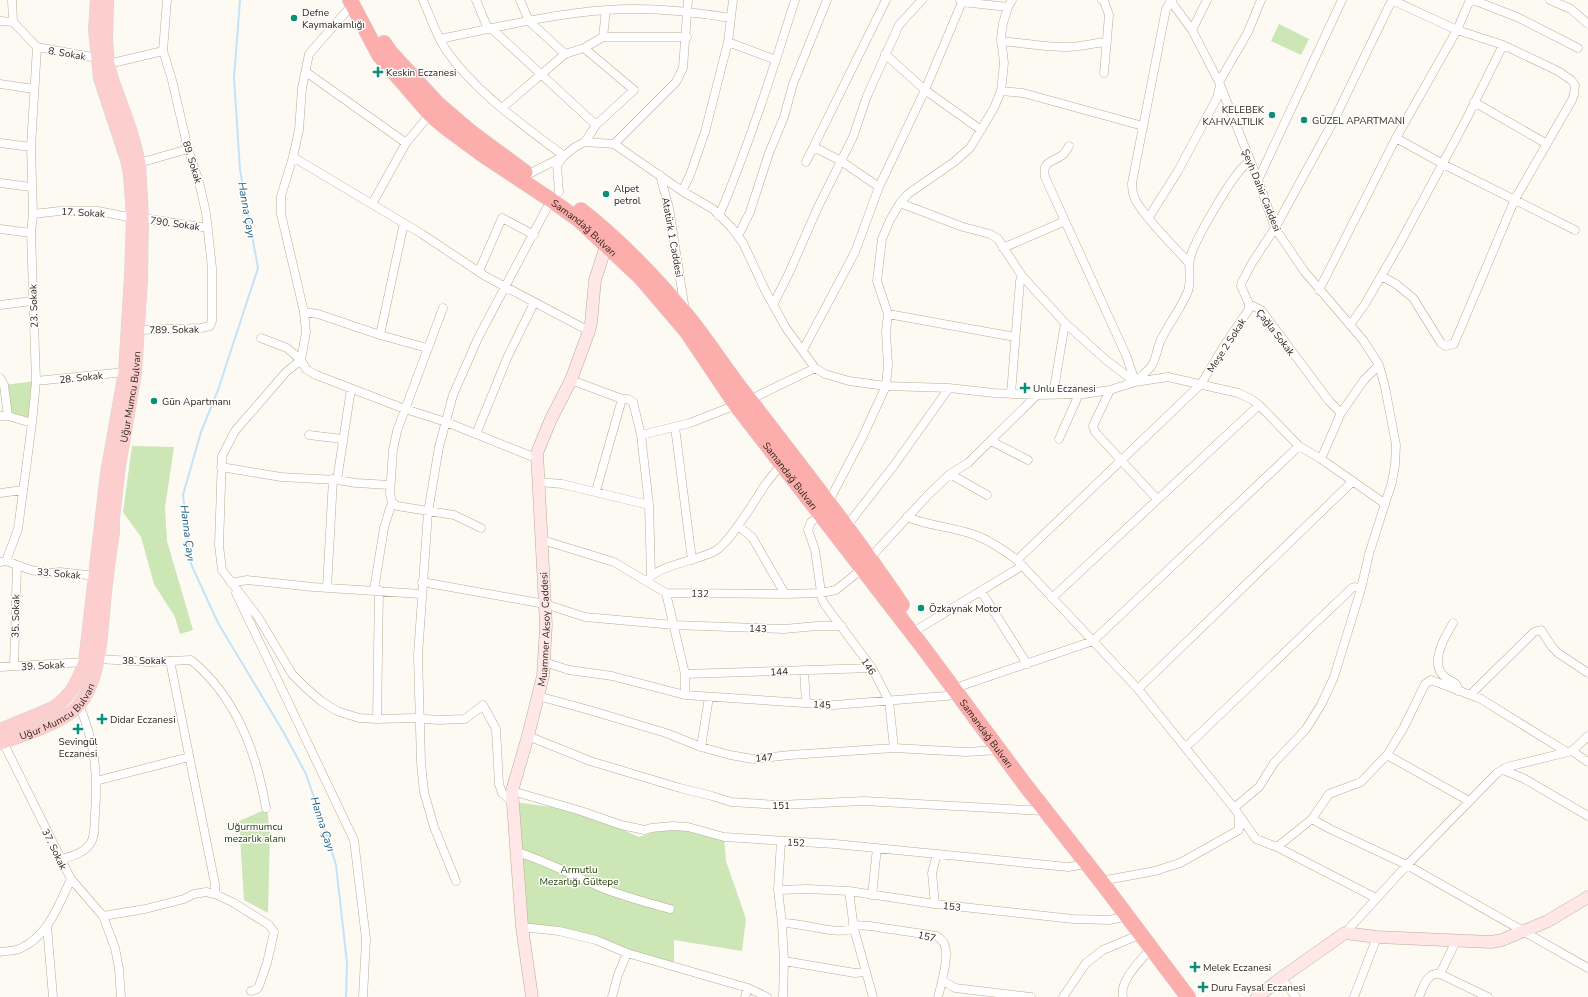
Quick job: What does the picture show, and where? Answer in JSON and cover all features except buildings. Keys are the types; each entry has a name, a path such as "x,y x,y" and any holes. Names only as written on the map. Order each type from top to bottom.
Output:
{"highway":[{"name":"Samandağ Bulvarı","path":"354,2 379,55 430,114 483,155 555,196 604,228 649,272 685,313 782,464 824,509 846,527 866,563 960,691 1194,997"},
{"name":"Samandağ Bulvarı","path":"354,2 391,54 438,104 472,133 529,174 555,196 641,278 687,332 918,629 999,750 1188,997"}],"main road":[{"name":"Uğur Mumcu Bulvarı","path":"1,738 54,722 66,716 79,705 89,689 92,661 113,532 118,466 132,395 141,279 137,218 127,160 100,78 95,30 97,0"},
{"name":"Uğur Mumcu Bulvarı","path":"1,738 60,703 69,695 92,661 96,576 107,473 125,372 131,275 137,218 139,163 131,132 108,64 106,42 107,0"}],"street":[{"path":"0,21 13,22 12,0"},
{"name":"89. Sokak","path":"167,0 163,51 172,80 188,149 203,198 208,228 212,268 212,313 210,326"},
{"path":"423,0 445,49 462,71 502,108 564,156"},
{"path":"476,0 490,29 542,73 596,125"},
{"path":"520,0 529,21 565,54"},
{"path":"614,144 676,82 683,68 687,37 688,0"},
{"path":"682,191 700,149 728,42 733,0"},
{"path":"719,216 742,160 795,0"},
{"path":"738,236 750,212 768,153 784,116 793,84 827,0"},
{"path":"806,162 886,0"},
{"path":"773,305 818,207 854,137 867,96 885,54 900,25 922,0"},
{"path":"1102,0 1104,1 1109,15 1104,72"},
{"path":"1171,0 1166,9 1132,188 1136,201 1189,263"},
{"name":"Şeyh Dahir Caddesi","path":"1171,0 1192,30 1220,84 1258,180 1275,228 1304,271 1363,340 1379,365 1385,387 1396,445 1394,474 1369,554 1361,589 1334,677 1321,705 1306,728 1274,763 1259,787 1236,811"},
{"path":"1192,30 1207,0"},
{"path":"1149,217 1178,171 1217,98 1220,84 1248,32 1261,0"},
{"path":"1258,180 1342,0"},
{"path":"1381,276 1396,284 1413,298 1441,344 1446,346 1454,344 1515,200 1572,100 1575,85 1571,80 1558,71 1503,45 1457,30 1392,0"},
{"name":"Çağla Sokak","path":"1341,413 1329,401 1261,310 1249,304 1241,286 1252,263 1275,228 1334,120 1392,0"},
{"path":"1319,290 1396,138 1457,30 1470,0"},
{"path":"1473,0 1524,20 1578,48"},
{"path":"1550,0 1571,9 1588,24"},
{"path":"803,350 855,252 879,187 925,90 961,1 1010,3 1003,23 1001,41 1004,63 1000,91 994,108 970,148 954,162 908,194 900,203 890,220 882,239 878,265 878,281 888,314 886,332 888,365 886,386 824,509"},
{"path":"354,2 310,54 302,88 299,130 282,196 281,214 304,312 306,332 301,360 286,372 235,431 222,456 219,545 222,570 258,617 292,674 305,688 321,701 337,711 359,718 438,720 465,719 484,706 496,729 499,784 502,793 512,796"},
{"path":"440,39 529,21 606,10 666,9 730,18"},
{"path":"603,37 606,10"},
{"name":"8. Sokak","path":"13,22 37,47 97,58"},
{"path":"502,108 565,54 584,48 603,37 687,37"},
{"path":"1001,41 1066,47 1107,42"},
{"path":"728,42 776,60"},
{"path":"1350,325 1365,304 1443,164 1503,45"},
{"name":"23. Sokak","path":"3,562 18,528 36,382 32,301 31,233 33,214 31,147 37,47"},
{"path":"584,48 634,90 596,125 585,142"},
{"path":"108,64 163,51"},
{"path":"885,54 925,90 981,130"},
{"path":"306,72 406,143"},
{"path":"0,84 34,89"},
{"path":"1000,91 1023,93 1143,126"},
{"path":"1474,102 1547,144"},
{"path":"372,204 406,143 430,114"},
{"path":"1396,138 1443,164 1576,230"},
{"path":"529,174 564,156 575,147 585,142 614,144 682,191 713,209 731,227 743,243 773,305 786,328 816,368 825,374 849,381 886,386 949,388 1037,395 1079,394 1110,390 1135,382 1168,377 1201,384 1238,393 1251,399 1299,446 1321,459 1384,504"},
{"path":"0,143 31,147"},
{"path":"1069,146 1061,156 1048,163 1044,171 1045,177 1126,355 1135,382"},
{"path":"814,147 841,161 879,187"},
{"path":"139,163 188,149"},
{"path":"456,881 434,827 424,792 421,763 421,719 418,655 421,594 428,512 439,447 453,395 478,338 506,288 517,263 555,196 558,165 564,156"},
{"path":"293,157 404,223 480,271 485,276 589,331"},
{"path":"1135,382 1152,366 1160,342 1188,290 1190,276 1189,263 1201,231 1231,183 1245,164 1250,161"},
{"name":"Atatürk 1 Caddesi","path":"660,175 669,208 685,313"},
{"path":"0,183 31,187"},
{"path":"900,203 963,227 990,234 998,239 1022,276 1065,323 1106,360 1135,382"},
{"name":"17. Sokak","path":"33,214 60,211 98,211 137,218"},
{"name":"790. Sokak","path":"137,218 208,228"},
{"path":"480,271 502,218 534,235"},
{"path":"1003,248 1064,221"},
{"path":"380,335 404,223"},
{"path":"0,229 31,233"},
{"name":"Muammer Aksoy Caddesi","path":"532,997 522,927 512,796 543,676 546,625 537,453 551,419 571,380 589,331 595,280 606,246"},
{"path":"1011,394 1020,280 1022,276"},
{"path":"0,306 32,301"},
{"path":"476,434 508,356 534,303"},
{"name":"Meşe 2 Sokak","path":"918,629 981,592 1019,563 1120,460 1201,384 1224,346 1246,315 1249,309 1249,304"},
{"path":"377,719 377,590 384,528 392,502 390,485 393,450 397,431 427,348 444,308"},
{"path":"304,312 318,314 380,335 427,348"},
{"path":"888,314 1015,337"},
{"path":"1053,395 1065,323"},
{"name":"789. Sokak","path":"138,330 201,328 210,326"},
{"path":"261,338 286,348 301,360 306,369 316,375 406,409 446,422 538,459"},
{"path":"1321,459 1341,413 1364,380 1379,365"},
{"path":"641,435 690,423 742,403 816,368"},
{"name":"28. Sokak","path":"36,382 125,372"},
{"path":"0,378 4,385 4,416 32,423"},
{"path":"571,380 633,402 641,435 649,505 649,578"},
{"path":"846,527 949,388"},
{"path":"327,588 335,479 351,389"},
{"path":"1110,390 1093,426 1095,432 1157,499"},
{"path":"1059,439 1079,394"},
{"name":"132","path":"666,593 786,594 821,593 836,590 866,563 950,474 968,463 1037,395"},
{"path":"596,491 622,399"},
{"path":"1052,598 1258,405"},
{"path":"675,427 692,560"},
{"path":"309,435 342,439"},
{"path":"991,441 1028,460"},
{"path":"1093,641 1299,446"},
{"path":"649,578 716,551 738,526 766,484 782,464"},
{"path":"221,467 282,477 335,479 356,483 390,485"},
{"path":"950,474 987,495"},
{"path":"539,482 562,484 596,491 649,505"},
{"path":"1138,689 1352,482"},
{"path":"0,493 23,490"},
{"path":"392,502 397,506 454,515 481,528"},
{"name":"146","path":"824,509 811,522 808,530 815,550 821,593 825,605 872,668 889,701 894,748"},
{"path":"908,517 919,522 979,536 1001,547 1019,563 1138,689 1186,747 1256,839 1277,847 1376,898"},
{"path":"738,526 752,537 786,594"},
{"path":"542,540 614,562 649,578 666,593 685,674 685,695"},
{"name":"33. Sokak","path":"3,562 47,573 60,572 96,576"},
{"name":"35. Sokak","path":"14,666 17,566"},
{"path":"231,583 247,580 327,588 421,594"},
{"name":"143","path":"422,582 545,604 585,617 674,625 784,629 817,626 842,626"},
{"path":"231,583 354,840 366,939 363,997"},
{"path":"1186,747 1352,588 1355,587 1361,589"},
{"path":"981,592 1027,664"},
{"path":"1453,624 1444,639 1438,665 1442,675 1455,683 1458,691"},
{"path":"1471,694 1534,632 1539,630 1541,630 1552,647 1558,653 1588,673"},
{"name":"145","path":"544,662 569,670 612,676 685,695 710,698 834,705 889,701 960,691 1027,664 1093,641"},
{"name":"38. Sokak","path":"92,661 150,662 191,660 215,684 226,698 241,724 254,757 266,808"},
{"name":"39. Sokak","path":"0,667 92,661"},
{"path":"170,661 215,884 215,894"},
{"name":"144","path":"685,674 872,668"},
{"path":"804,670 806,703"},
{"path":"1277,847 1312,819 1329,794 1362,782 1387,755 1404,727 1427,682 1433,679 1458,691 1471,694 1588,762"},
{"name":"147","path":"538,696 659,731 700,747 753,759 894,748 966,752 999,750"},
{"path":"700,747 710,698"},
{"path":"60,860 80,852 87,847 94,836 96,781 94,750 79,705"},
{"name":"151","path":"528,736 590,761 731,802 779,806 864,800 1045,810"},
{"path":"1257,997 1281,978 1345,933 1407,865 1497,773 1507,767 1547,758 1568,751 1588,736"},
{"name":"37. Sokak","path":"0,952 20,949 27,945 47,926 71,879 60,860 1,738"},
{"path":"1387,755 1470,801"},
{"path":"96,781 189,757"},
{"path":"1503,770 1553,794 1588,816"},
{"name":"152","path":"512,796 550,801 635,829 645,830 673,826 688,827 724,837 877,848 1068,867 1087,864"},
{"path":"1106,880 1155,871 1180,863 1239,830 1236,811"},
{"path":"1312,819 1330,830 1407,865 1588,968"},
{"path":"781,841 778,890 782,923 784,961 783,997"},
{"path":"872,895 877,848"},
{"path":"516,852 538,859 630,898 670,909"},
{"path":"935,904 932,873 936,854"},
{"path":"71,879 103,916 115,948 119,969 121,997"},
{"name":"153","path":"778,890 808,889 850,892 935,904 1073,919 1109,920 1119,918 1124,912"},
{"path":"103,916 145,909 184,899 194,894 206,892 215,894 234,903 270,925 274,932 267,963 259,986 257,989 250,991"},
{"path":"850,892 853,927 872,997"},
{"path":"1345,933 1377,937 1491,942 1502,940 1548,920 1588,897"},
{"name":"157","path":"782,923 838,931 853,927 876,927 937,936 943,941 946,947 942,980 938,997"},
{"path":"47,926 53,997"},
{"path":"522,927 559,931 596,940 627,953 748,988 767,997"},
{"path":"1063,997 1086,963 1103,950 1141,934"},
{"path":"1354,997 1377,937"},
{"path":"1440,974 1456,941"},
{"path":"1123,997 1122,992 1124,982 1151,948"},
{"path":"612,997 618,975 627,953"},
{"path":"784,961 855,973 866,972"},
{"path":"1419,997 1429,976 1434,973 1440,974 1488,997"},
{"path":"1281,978 1296,997"},
{"path":"942,980 955,988 1031,997"},
{"path":"745,997 748,988"}],"green space":[{"path":"1279,24 1309,39 1301,55 1271,41"},
{"path":"36,381 32,423 8,416 4,385"},
{"path":"132,446 174,447 165,508 167,541 193,630 180,634 175,617 154,584 141,537 123,512"},
{"name":"Armutlu Mezarlığı Gültepe","path":"514,802 581,811 639,837 673,826 724,837 726,861 746,919 742,951 674,940 674,966 596,940 522,927"},
{"name":"Uğurmumcu mezarlık alanı","path":"267,809 270,833 268,913 244,900 239,821"}],"waterway":[{"name":"Hanna Çayı","path":"240,0 234,78 240,170 258,268 218,390 201,432 183,495 191,564 218,623 284,733 306,774 322,821 336,865 347,963 346,997"}],"place":[{"name":"Defne Kaymakamlığı","path":"294,18"},
{"name":"Keskin Eczanesi","path":"378,72"},
{"name":"KELEBEK KAHVALTILIK","path":"1272,115"},
{"name":"GÜZEL APARTMANI","path":"1304,120"},
{"name":"Alpet petrol","path":"606,194"},
{"name":"Unlu Eczanesi","path":"1025,388"},
{"name":"Gün Apartmanı","path":"154,401"},
{"name":"Özkaynak Motor","path":"921,608"},
{"name":"Didar Eczanesi","path":"102,719"},
{"name":"Sevingül Eczanesi","path":"78,729"},
{"name":"Melek Eczanesi","path":"1195,967"},
{"name":"Duru Faysal Eczanesi","path":"1203,987"}]}
